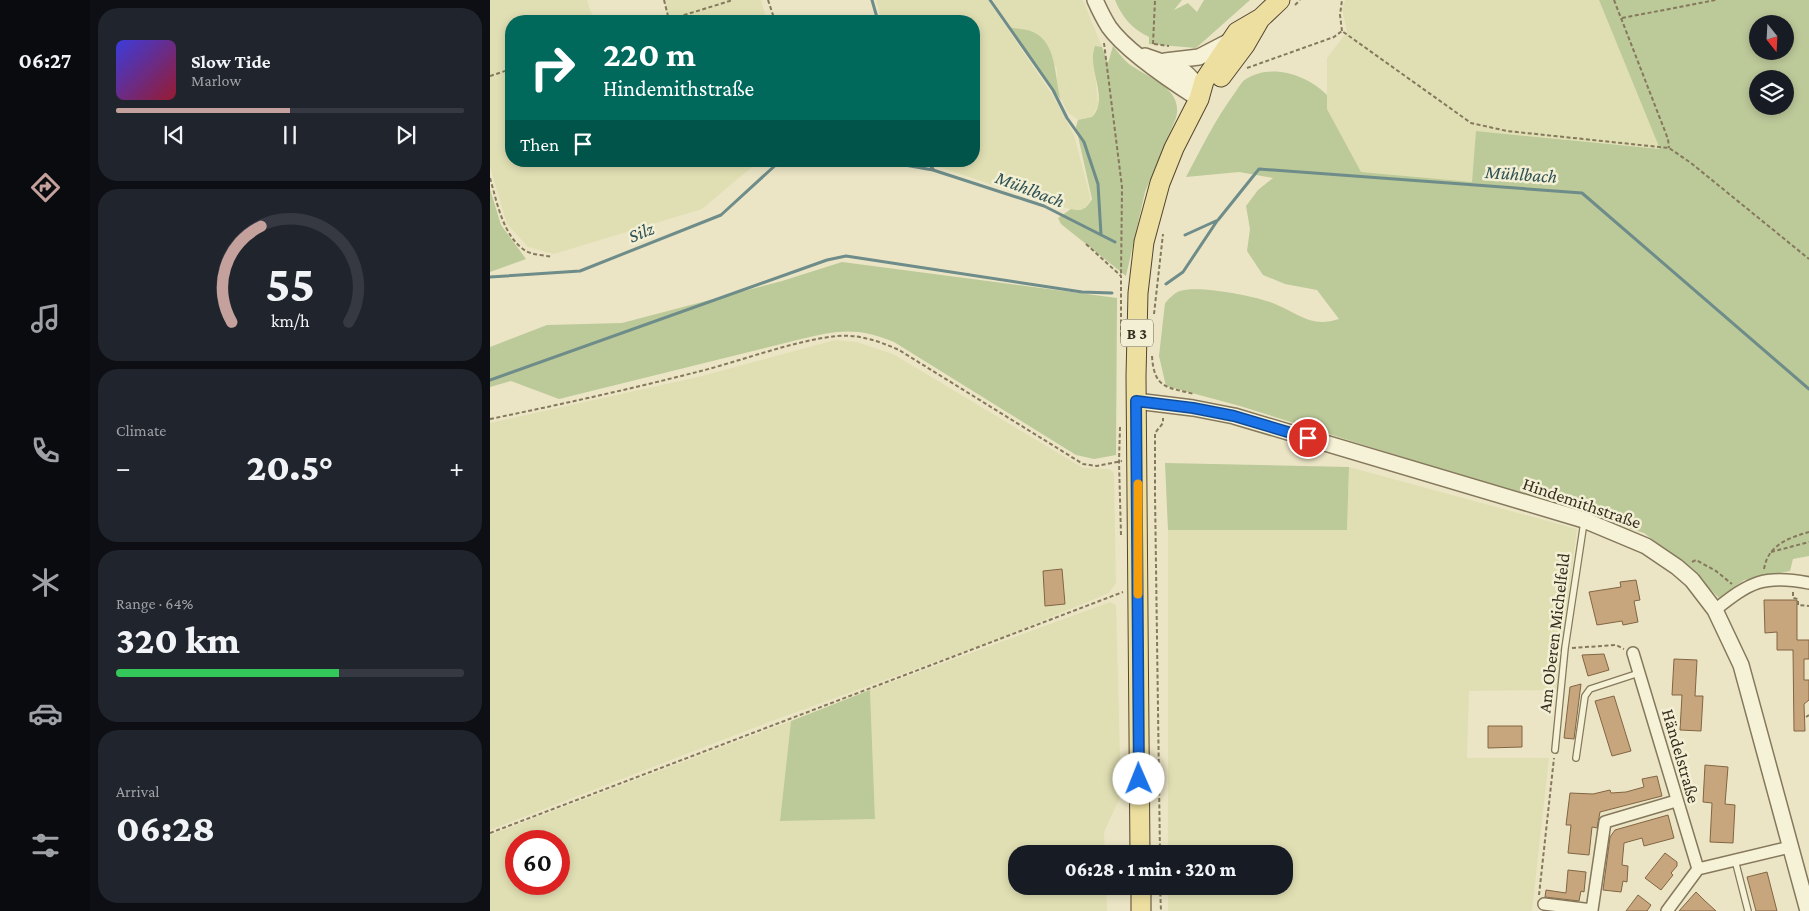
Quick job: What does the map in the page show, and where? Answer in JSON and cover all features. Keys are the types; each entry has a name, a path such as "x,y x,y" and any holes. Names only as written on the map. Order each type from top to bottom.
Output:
{"main road":[{"name":"B 3","path":"1140,845 1136,401 1138,293 1149,218 1174,148 1199,100 1204,81 1237,32 1261,18 1280,0"},
{"name":"B 3","path":"1199,100 1214,87 1245,45 1261,18"},
{"path":"1140,895 1141,911"}],"street":[{"path":"1096,0 1118,37 1143,48 1161,61 1189,74 1195,81 1199,100"},
{"path":"1161,61 1199,57 1229,42"},
{"path":"1143,48 1199,100"},
{"name":"Hindemithstraße","path":"1136,401 1234,416 1584,520 1646,546 1677,566 1692,580 1715,610 1741,665 1808,911"},
{"path":"1715,610 1738,592 1759,583 1784,578 1809,583"},
{"name":"Händelstraße","path":"1633,653 1698,869"},
{"path":"1541,904 1594,911 1605,822 1676,801"},
{"path":"1667,911 1698,869 1790,847"}],"lane":[{"name":"Am Oberen Michelfeld","path":"1555,750 1566,648 1584,520"},
{"path":"1576,758 1585,696 1590,690 1639,673"},
{"path":"1735,860 1748,911"}],"path":[{"path":"664,0 668,15"},
{"path":"684,15 733,0"},
{"path":"768,0 773,15"},
{"path":"1153,44 1156,0"},
{"path":"1342,0 1340,15 1342,31"},
{"path":"1614,0 1668,139 1668,148"},
{"path":"1622,18 1716,0"},
{"path":"1258,64 1334,37 1342,31"},
{"path":"1342,31 1351,35 1404,77 1470,123 1507,131 1668,148 1691,163 1809,259"},
{"path":"1143,48 1153,44 1174,47"},
{"path":"1106,52 1105,65 1122,187 1121,345"},
{"path":"490,76 505,71"},
{"path":"490,178 504,222 519,245 527,252 552,257"},
{"path":"1153,316 1163,233"},
{"path":"1086,244 1121,276"},
{"path":"490,419 693,373 808,342 838,336 865,338 894,348 1083,464 1097,466 1119,462 1120,423"},
{"path":"1152,350 1156,379 1162,386"},
{"path":"1160,845 1155,433 1162,423 1163,404"},
{"path":"1765,576 1766,559 1780,542 1809,532"},
{"path":"1771,552 1809,542"},
{"path":"1794,580 1793,598 1798,599 1798,605 1809,606"},
{"path":"490,833 1123,592"},
{"path":"1566,648 1616,645 1633,653"},
{"path":"1541,904 1555,750"},
{"path":"1160,895 1161,911"}],"green space":[{"path":"490,0 587,0 592,15 505,15 505,167 752,167 702,209 554,254 528,247 507,224 490,167"},
{"path":"664,0 761,0 765,15 668,15"},
{"path":"876,0 988,0 1053,96 1074,135 1090,196 1090,201 1084,209 1079,211 1053,205 939,167 980,167 980,15 880,15"},
{"path":"993,0 1083,0 1102,47 1095,46 1093,50 1098,105 1092,117 1078,120 1067,112 1057,89 1057,68 1015,29 1009,27"},
{"path":"1115,0 1182,0 1174,10 1188,3 1197,12 1204,0 1250,0 1196,48 1149,44 1149,37 1128,22"},
{"path":"1345,0 1599,0 1661,149 1477,131 1472,182 1360,172 1327,109 1327,58 1347,32 1342,9"},
{"path":"1599,0 1809,0 1809,556 1793,559 1790,571 1744,580 1719,598 1688,567 1644,533 1240,406 1166,386 1159,356 1165,303 1178,292 1200,289 1228,292 1275,304 1313,321 1321,322 1339,319 1317,290 1285,284 1263,275 1247,251 1250,229 1246,206 1258,190 1273,178 1239,172 1186,177 1208,135 1242,82 1256,74 1278,72 1299,77 1319,88 1327,95 1327,109 1361,172 1472,182 1476,131 1660,149"},
{"path":"1009,27 1033,32 1047,44 1054,62 1061,100"},
{"path":"1095,46 1102,47 1108,63 1113,46 1129,64 1170,91 1175,99 1177,108 1176,118 1145,192 1126,276 1061,224 1058,218 1071,209 1083,209 1092,199 1076,127 1078,120 1092,117 1099,101 1093,64"},
{"path":"490,189 501,225 526,259 490,272"},
{"path":"842,262 1117,298 1116,455 1094,459 1076,455 894,342 859,332 837,332 814,336 559,399 511,381 490,387 490,347 547,325 622,323 782,281"},
{"path":"835,340 857,342 893,354 1083,468 1109,469 1114,473 1116,583 1109,593 998,639 769,722 490,830 490,423 698,377"},
{"path":"1165,463 1349,467 1347,530 1168,530"},
{"path":"1349,467 1577,529 1557,690 1469,691 1467,758 1549,758 1532,911 1168,911 1168,895 1293,895 1293,845 1168,845 1168,530 1347,530"},
{"path":"1110,602 1116,605 1121,795 1104,832 1105,845 1008,845 1008,895 1106,895 1107,911 490,911 490,835 791,721 780,821 875,819 870,690"},
{"path":"870,690 875,819 780,821 791,721"}],"building":[{"path":"1062,569 1065,604 1045,606 1043,571"},
{"path":"1636,580 1640,600 1634,601 1638,622 1623,625 1622,621 1597,625 1589,592 1621,587 1620,582"},
{"path":"1764,600 1797,600 1797,640 1809,640 1809,659 1804,659 1804,680 1809,680 1809,700 1804,704 1805,731 1794,731 1793,650 1777,650 1777,632 1765,633"},
{"path":"1604,654 1609,670 1588,676 1582,655"},
{"path":"1674,659 1697,660 1695,696 1703,696 1701,731 1680,730 1682,695 1672,695"},
{"path":"1581,684 1574,739 1564,738 1570,687"},
{"path":"1614,696 1631,751 1612,756 1595,701"},
{"path":"1488,726 1522,726 1522,747 1488,748"},
{"path":"1705,765 1728,767 1725,804 1735,805 1733,843 1710,842 1712,803 1703,802"},
{"path":"1657,776 1662,796 1600,812 1597,828 1592,827 1589,855 1568,853 1571,825 1566,825 1570,793 1593,794 1610,790 1611,793 1626,792 1644,787 1642,779"},
{"path":"1668,815 1674,838 1644,846 1642,838 1624,843 1622,865 1628,866 1627,882 1623,881 1621,892 1603,890 1610,837 1615,830"},
{"path":"1665,853 1677,862 1677,866 1671,873 1673,875 1661,890 1645,878"},
{"path":"1568,870 1586,872 1584,892 1581,891 1579,901 1545,897 1546,890 1566,893"},
{"path":"1767,872 1777,911 1756,911 1747,877"},
{"path":"1696,892 1704,900 1716,911 1679,911"},
{"path":"1638,895 1651,905 1647,911 1626,911"}],"waterway":[{"path":"872,0 876,15"},
{"path":"990,0 1053,90 1067,118 1084,142 1098,184 1101,235"},
{"name":"Silz","path":"490,277 580,271 721,215 773,167"},
{"name":"Mühlbach","path":"916,167 933,170 1044,206 1115,242"},
{"name":"Mühlbach","path":"1185,235 1218,220 1259,169 1582,193 1809,389"},
{"path":"1166,284 1183,272 1217,221"},
{"path":"490,380 827,260 846,256 1082,292 1112,293"}],"slow traffic":[{"path":"1138,484 1138,594"}],"route":[{"path":"1139,779 1138,457 1136,401 1193,408 1234,416 1308,438"}]}
